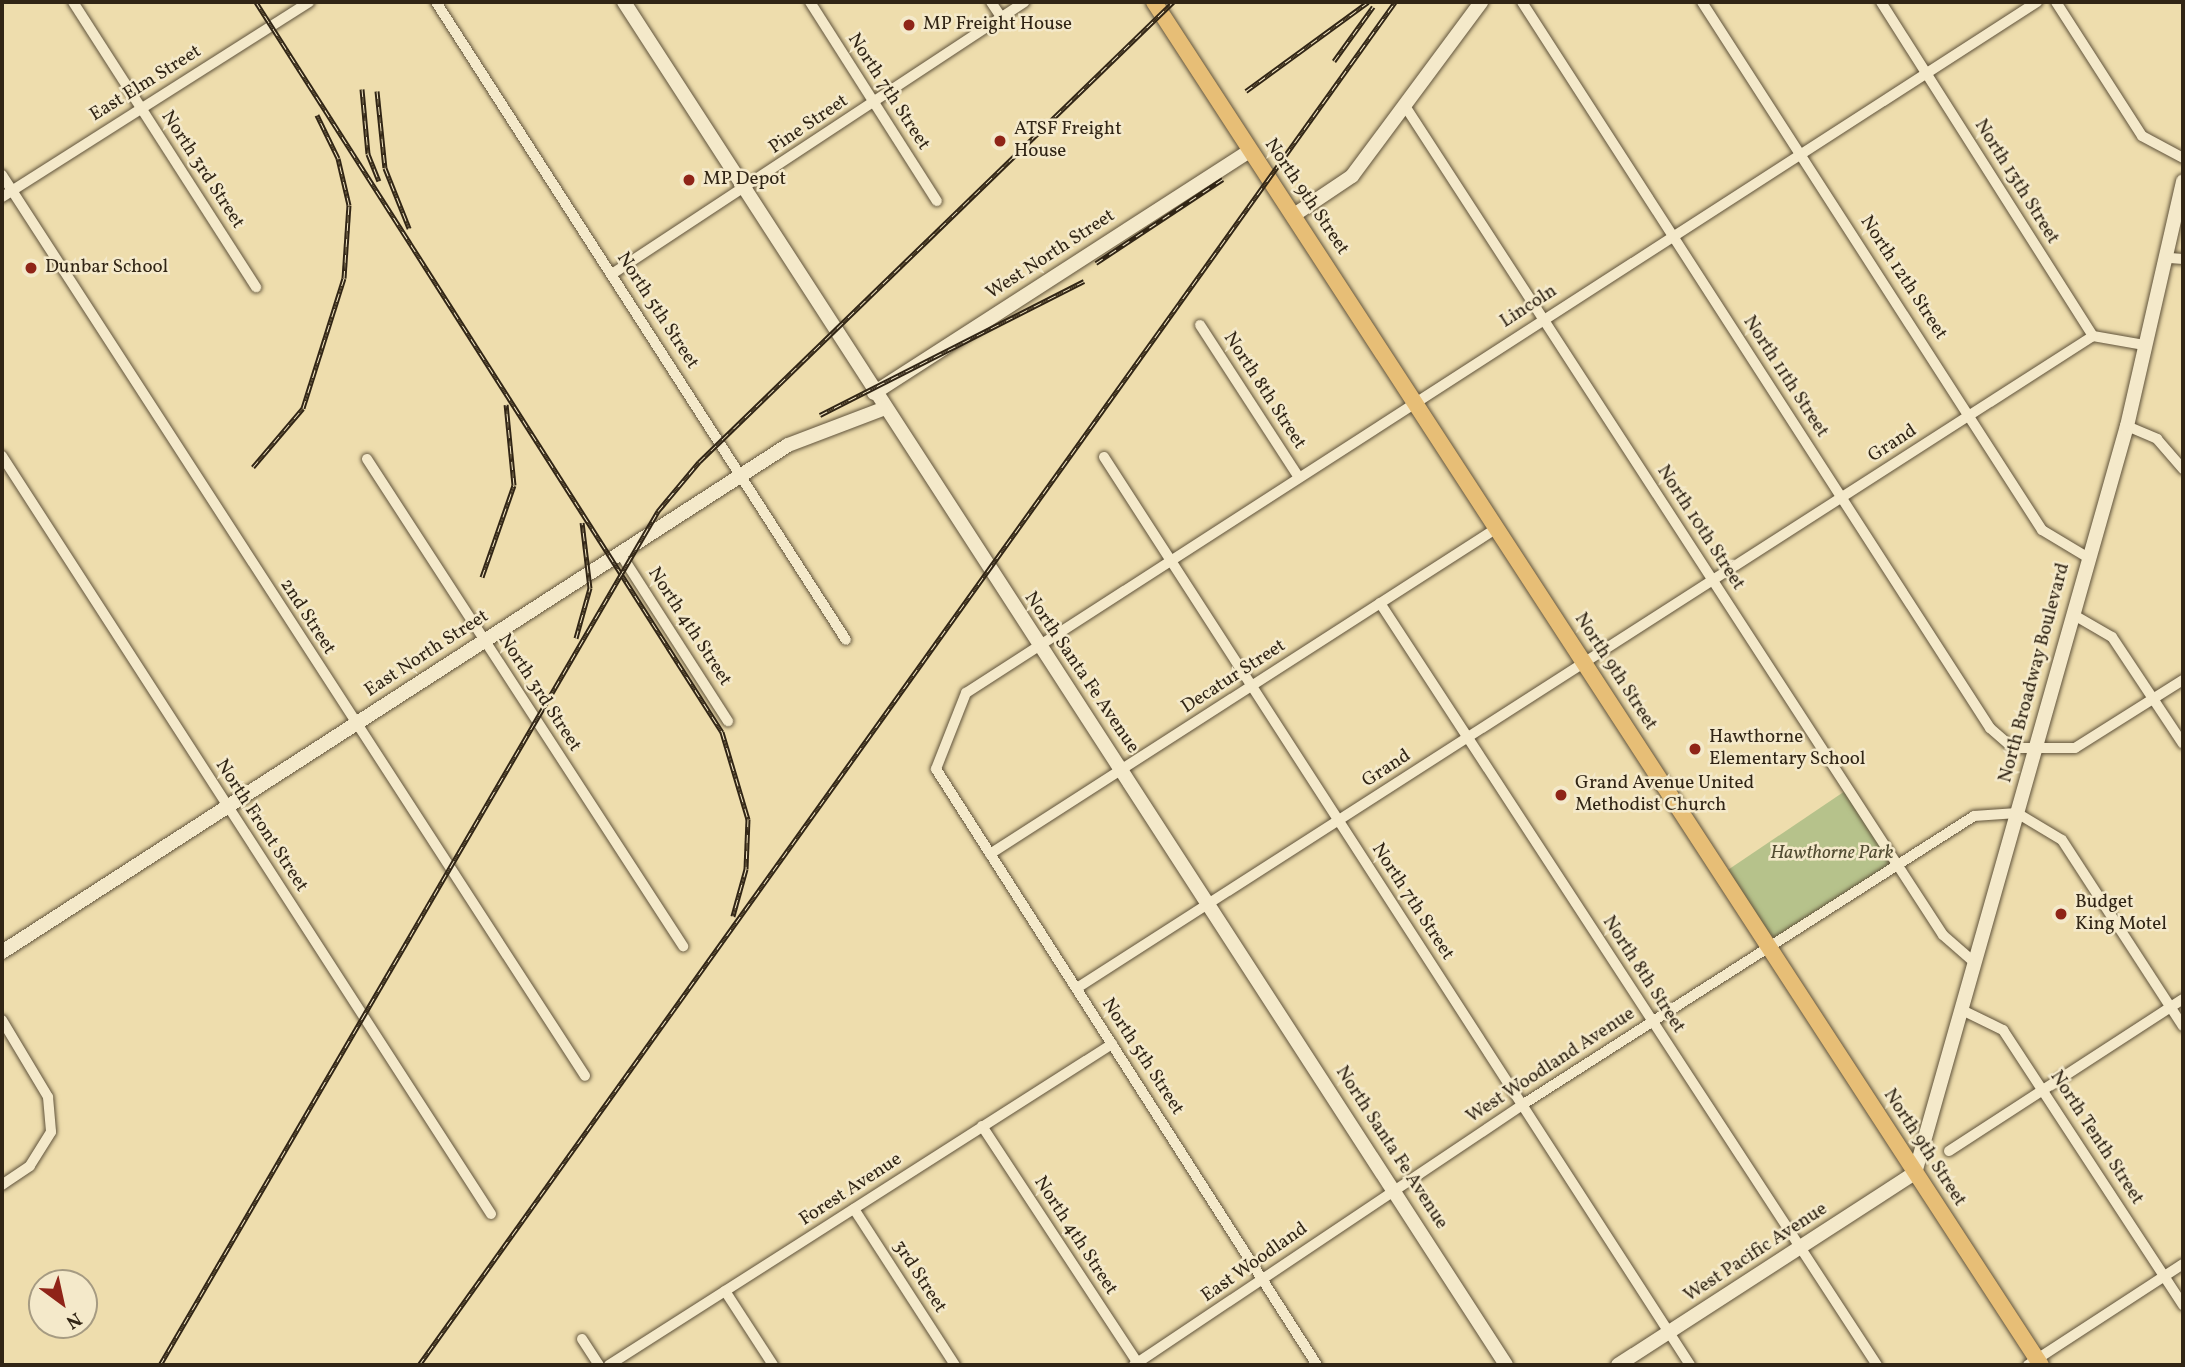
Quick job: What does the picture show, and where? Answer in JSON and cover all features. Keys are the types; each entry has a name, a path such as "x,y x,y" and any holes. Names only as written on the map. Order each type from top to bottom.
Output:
{"main road":[{"name":"North Santa Fe Avenue","path":"624,2 883,409 1040,642 1507,1365"},
{"name":"North 9th Street","path":"1154,2 1585,663 2035,1363"},
{"path":"1294,215 1352,176 1481,2"},
{"name":"West North Street","path":"874,393 1249,151"},
{"name":"North Broadway Boulevard","path":"1915,1173 2074,615 2087,557 2127,426 2144,345 2176,259 2183,181"},
{"name":"East North Street","path":"2,952 227,804 788,445 883,409"},
{"name":"West Pacific Avenue","path":"1618,1365 1915,1173"}],"street":[{"name":"North 3rd Street","path":"73,2 256,287"},
{"name":"East Elm Street","path":"7,194 309,2"},
{"name":"North 5th Street","path":"436,2 846,640"},
{"name":"North 7th Street","path":"810,2 937,201"},
{"path":"991,2 1001,17"},
{"name":"Pine Street","path":"612,274 1024,2"},
{"name":"North 11th Street","path":"1522,2 1990,728 2013,748 2033,752"},
{"name":"North 12th Street","path":"1702,2 1971,415 2042,530 2087,557"},
{"name":"North 13th Street","path":"1881,2 2093,336"},
{"name":"Lincoln","path":"936,769 966,693 1040,642 2037,2"},
{"path":"2056,2 2142,136 2183,159"},
{"name":"North 10th Street","path":"1405,106 1943,935 1974,962"},
{"name":"2nd Street","path":"2,175 7,194 585,1076"},
{"name":"North 8th Street","path":"1200,325 1298,476"},
{"path":"2093,336 2144,345"},
{"name":"Grand","path":"1077,988 2093,336"},
{"path":"2127,426 2157,439 2183,469"},
{"name":"North Front Street","path":"2,456 491,1214"},
{"name":"North 7th Street","path":"1104,457 1690,1365"},
{"name":"North 3rd Street","path":"367,459 682,946"},
{"name":"Decatur Street","path":"990,853 1497,528"},
{"name":"North 4th Street","path":"620,553 728,721"},
{"name":"North 8th Street","path":"1380,603 1877,1365"},
{"path":"2074,615 2112,636 2183,744"},
{"path":"2033,752 2075,748 2183,680"},
{"name":"North 5th Street","path":"936,769 1317,1365"},
{"path":"2017,813 2062,840 2183,1026"},
{"name":"West Woodland Avenue","path":"1395,1189 1766,947 1975,816 2017,813"},
{"path":"1949,1151 2183,999"},
{"name":"North Tenth Street","path":"1962,1010 2003,1030 2183,1305"},
{"path":"2,1020 48,1097 51,1132 30,1166 2,1185"},
{"name":"Forest Avenue","path":"609,1365 1111,1044"},
{"name":"North 4th Street","path":"982,1126 1137,1364"},
{"name":"East Woodland","path":"1137,1364 1395,1189"},
{"name":"3rd Street","path":"854,1209 955,1365"},
{"path":"2035,1363 2183,1264"},
{"path":"725,1291 773,1365"},
{"path":"582,1339 599,1365"}],"green space":[{"name":"Hawthorne Park","path":"1848,789 1898,864 1771,950 1720,875"}],"railway":[{"path":"256,2 722,732 748,819 746,869 733,916"},
{"path":"160,1365 658,511 699,462 1173,2"},
{"path":"1246,91 1368,2"},
{"path":"419,1365 1395,2"},
{"path":"1334,61 1373,7"},
{"path":"362,89 368,154 379,181"},
{"path":"377,91 385,168 409,228"},
{"path":"253,467 303,408 344,278 349,205 338,158 317,115"},
{"path":"1096,263 1223,179"},
{"path":"820,415 1084,281"},
{"path":"482,577 514,485 506,404"},
{"path":"576,638 590,588 582,522"}],"place":[{"name":"MP Freight House","path":"909,25"},
{"name":"ATSF Freight House","path":"1000,141"},
{"name":"MP Depot","path":"689,180"},
{"name":"Dunbar School","path":"31,268"},
{"name":"Hawthorne Elementary School","path":"1695,749"},
{"name":"Grand Avenue United Methodist Church","path":"1561,795"},
{"name":"Budget King Motel","path":"2061,914"}]}
